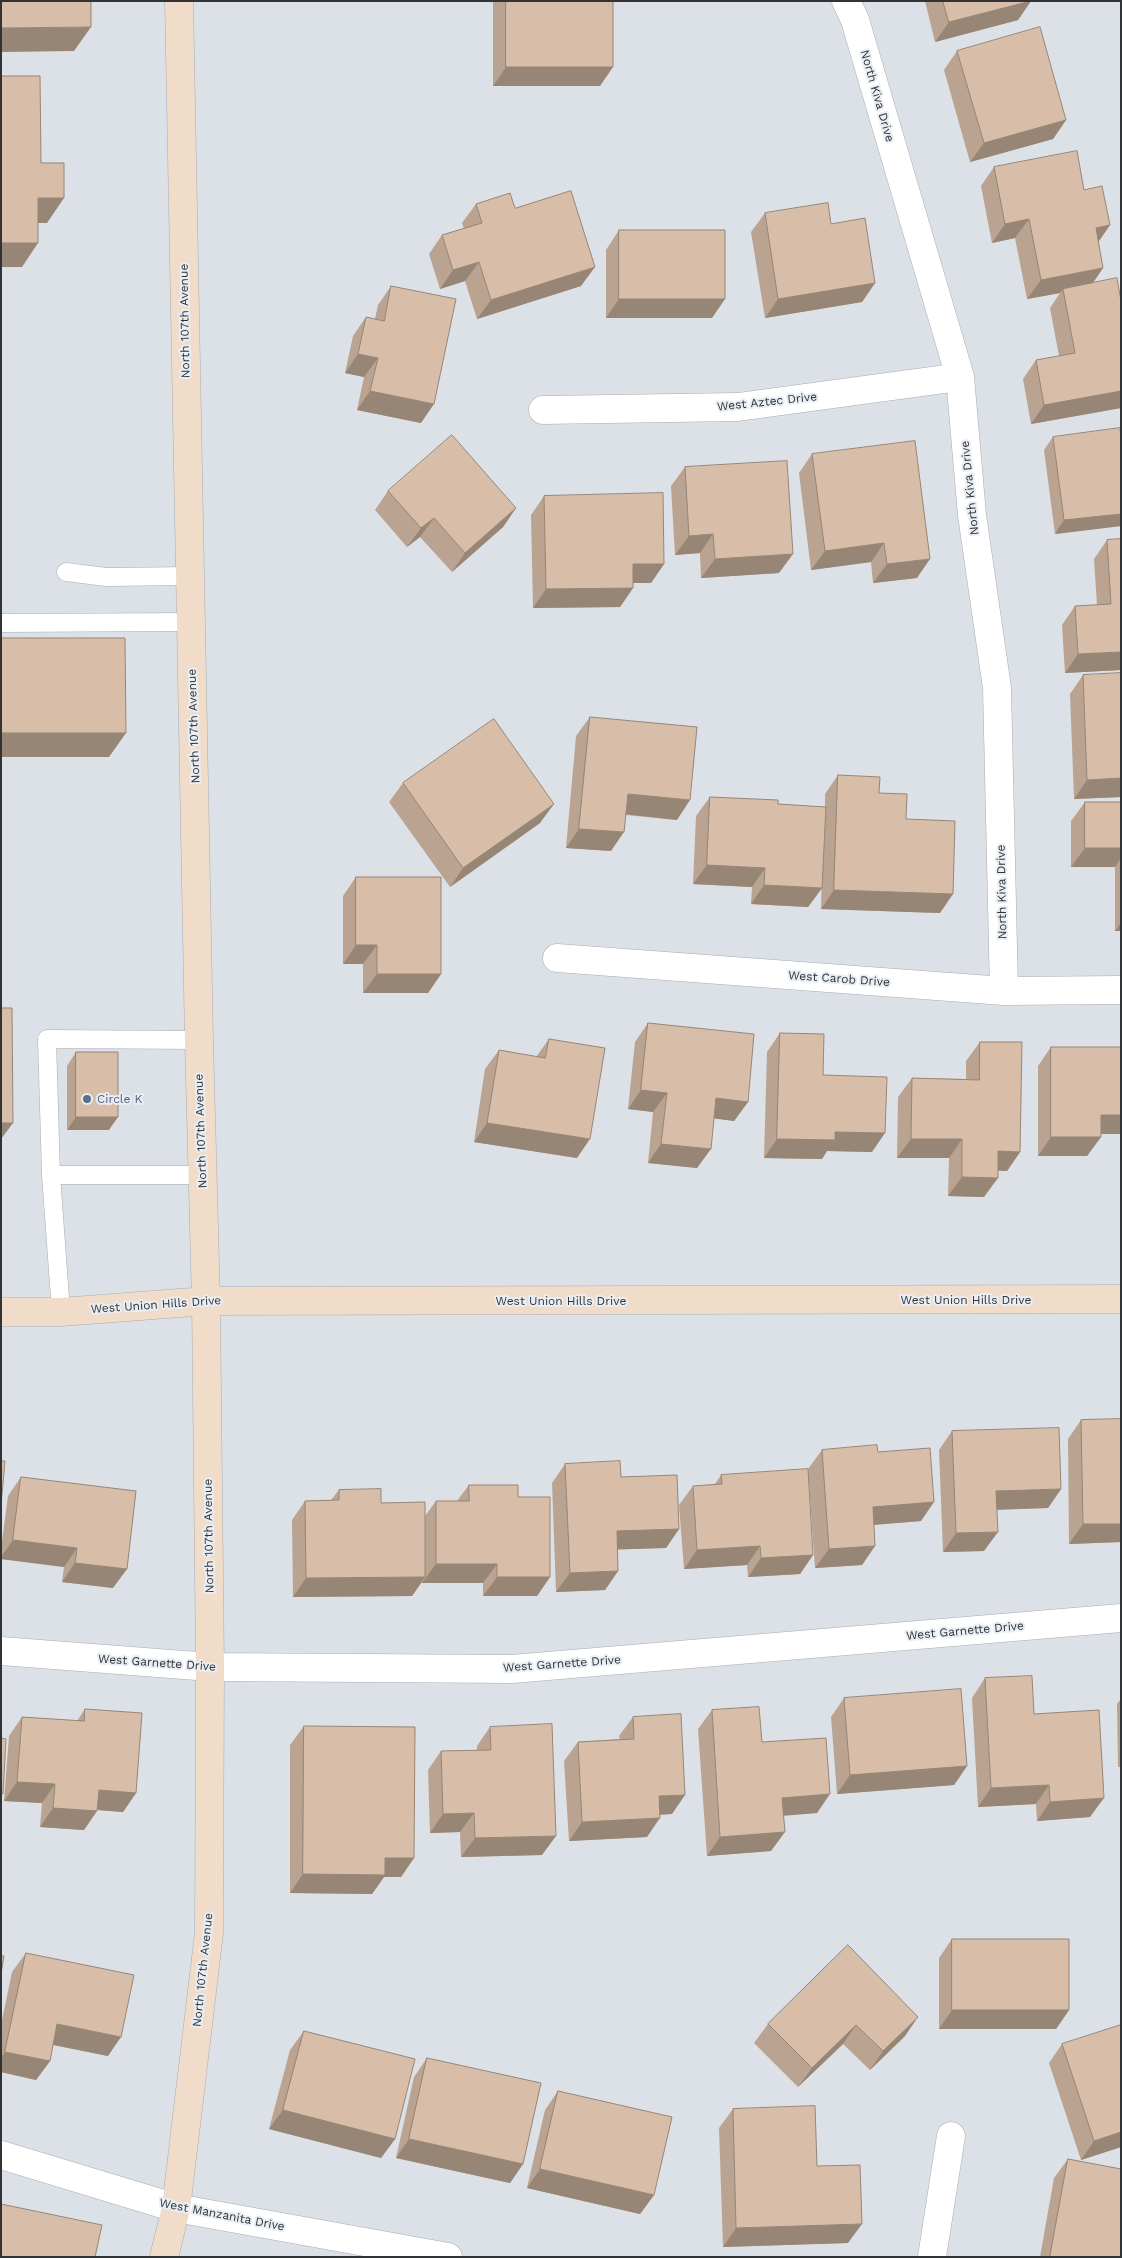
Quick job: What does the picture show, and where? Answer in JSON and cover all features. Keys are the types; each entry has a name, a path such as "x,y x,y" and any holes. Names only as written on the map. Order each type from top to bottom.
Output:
{"main road":[{"name":"North 107th Avenue","path":"164,2257 176,2208 209,1932 210,1668 206,1300 199,1040 179,1"},
{"name":"West Union Hills Drive","path":"1,1312 61,1312 206,1300 1121,1299"}],"street":[{"name":"North Kiva Drive","path":"846,1 855,20 960,377 972,515 996,688 1004,991"},
{"name":"West Aztec Drive","path":"543,410 738,407 960,377"},
{"name":"West Carob Drive","path":"557,958 1004,991 1121,990"},
{"name":"West Garnette Drive","path":"1,1651 210,1668 512,1669 1121,1618"},
{"path":"932,2257 951,2136"},
{"name":"West Manzanita Drive","path":"1,2155 176,2208 448,2257"}],"lane":[{"path":"66,572 106,576 190,576"},
{"path":"1,623 191,622"},
{"path":"61,1312 51,1175 47,1038 199,1040"},
{"path":"51,1175 203,1175"}],"building":[{"path":"1,1 91,1 91,27 1,28"},
{"path":"506,1 613,1 613,67 506,67"},
{"path":"943,1 1031,1 949,22"},
{"path":"1040,27 1066,120 984,143 957,51"},
{"path":"1,76 40,76 41,163 64,163 64,198 38,198 38,243 1,243"},
{"path":"1077,151 1084,190 1102,186 1110,225 1096,228 1103,268 1041,280 1029,219 1005,224 994,167"},
{"path":"571,191 595,267 491,300 479,262 453,270 442,235 482,223 476,204 510,193 515,208"},
{"path":"828,203 831,224 865,218 875,283 778,299 765,213"},
{"path":"619,230 725,230 725,299 619,299"},
{"path":"1117,278 1121,301 1121,391 1044,405 1036,360 1075,353 1063,289"},
{"path":"391,286 456,299 434,404 370,391 378,358 358,354 366,317 384,321"},
{"path":"1120,428 1121,514 1064,520 1053,437"},
{"path":"452,435 516,508 465,553 434,518 421,528 388,491"},
{"path":"915,441 930,559 887,564 884,543 825,551 812,454"},
{"path":"787,461 793,554 715,559 713,534 689,536 685,467"},
{"path":"663,493 664,564 633,564 633,588 546,589 544,496"},
{"path":"1121,539 1121,652 1078,654 1075,606 1111,604 1107,540"},
{"path":"1,638 125,638 126,733 1,733"},
{"path":"1121,673 1121,778 1087,780 1083,675"},
{"path":"590,717 697,727 690,800 628,794 624,832 579,829"},
{"path":"494,719 554,804 463,868 403,783"},
{"path":"838,775 880,777 879,793 907,794 906,819 955,821 953,894 834,890"},
{"path":"710,797 778,800 778,804 826,807 822,888 764,885 765,868 707,865"},
{"path":"1085,802 1121,802 1121,848 1085,848"},
{"path":"356,877 441,877 441,974 377,974 377,945 356,945"},
{"path":"1,1008 12,1008 13,1123 1,1123"},
{"path":"648,1023 754,1034 748,1102 716,1098 711,1149 661,1144 667,1093 641,1090"},
{"path":"780,1033 824,1034 823,1075 887,1077 885,1133 835,1132 835,1140 777,1139"},
{"path":"549,1039 605,1048 590,1139 487,1123 499,1050 545,1058"},
{"path":"980,1042 1022,1042 1020,1152 998,1151 998,1178 962,1177 962,1139 911,1139 912,1078 979,1080"},
{"path":"1051,1047 1121,1047 1121,1115 1101,1115 1101,1137 1051,1137"},
{"path":"76,1052 118,1052 118,1117 76,1117"},
{"path":"1121,1419 1121,1524 1083,1524 1081,1420"},
{"path":"1059,1428 1061,1489 996,1491 998,1532 956,1533 952,1431"},
{"path":"877,1445 878,1452 930,1448 934,1502 873,1507 875,1546 829,1549 822,1450"},
{"path":"1,1461 5,1461 1,1505"},
{"path":"620,1461 621,1477 677,1475 679,1529 617,1531 618,1571 570,1573 565,1464"},
{"path":"808,1469 813,1555 761,1558 760,1546 697,1550 693,1486 722,1484 721,1475"},
{"path":"21,1477 136,1491 127,1569 75,1563 77,1548 13,1540"},
{"path":"469,1485 518,1485 518,1497 550,1497 550,1577 497,1577 497,1564 436,1564 436,1501 469,1501"},
{"path":"381,1489 381,1503 425,1502 425,1577 306,1578 305,1501 339,1500 339,1490"},
{"path":"1032,1676 1034,1714 1099,1710 1104,1798 1050,1802 1049,1785 991,1788 985,1678"},
{"path":"961,1689 967,1766 850,1775 844,1698"},
{"path":"759,1707 762,1742 826,1738 830,1794 782,1798 785,1832 720,1837 712,1710"},
{"path":"85,1709 142,1713 136,1793 99,1790 97,1811 53,1808 55,1784 17,1782 22,1717 84,1721"},
{"path":"681,1714 685,1795 659,1796 660,1818 582,1822 578,1742 634,1739 633,1717"},
{"path":"552,1724 556,1836 475,1838 474,1813 443,1814 441,1751 491,1750 490,1727"},
{"path":"304,1726 415,1727 414,1858 385,1858 385,1875 303,1874"},
{"path":"1,1738 6,1739 3,1794 1,1794"},
{"path":"952,1939 1069,1939 1069,2010 952,2010"},
{"path":"848,1945 918,2017 883,2051 856,2025 812,2068 768,2024"},
{"path":"26,1953 134,1975 121,2037 57,2024 50,2061 5,2052"},
{"path":"1,1956 4,1956 1,1974"},
{"path":"1121,2025 1121,2132 1094,2141 1062,2044"},
{"path":"304,2031 415,2059 395,2139 283,2110"},
{"path":"427,2058 541,2083 523,2164 409,2139"},
{"path":"558,2091 672,2117 654,2195 540,2169"},
{"path":"815,2106 817,2166 860,2165 862,2224 736,2228 733,2109"},
{"path":"1068,2159 1121,2169 1121,2257 1050,2257"},
{"path":"1,2204 102,2225 95,2257 1,2257"}],"place":[{"name":"Circle K","path":"87,1099"}]}
